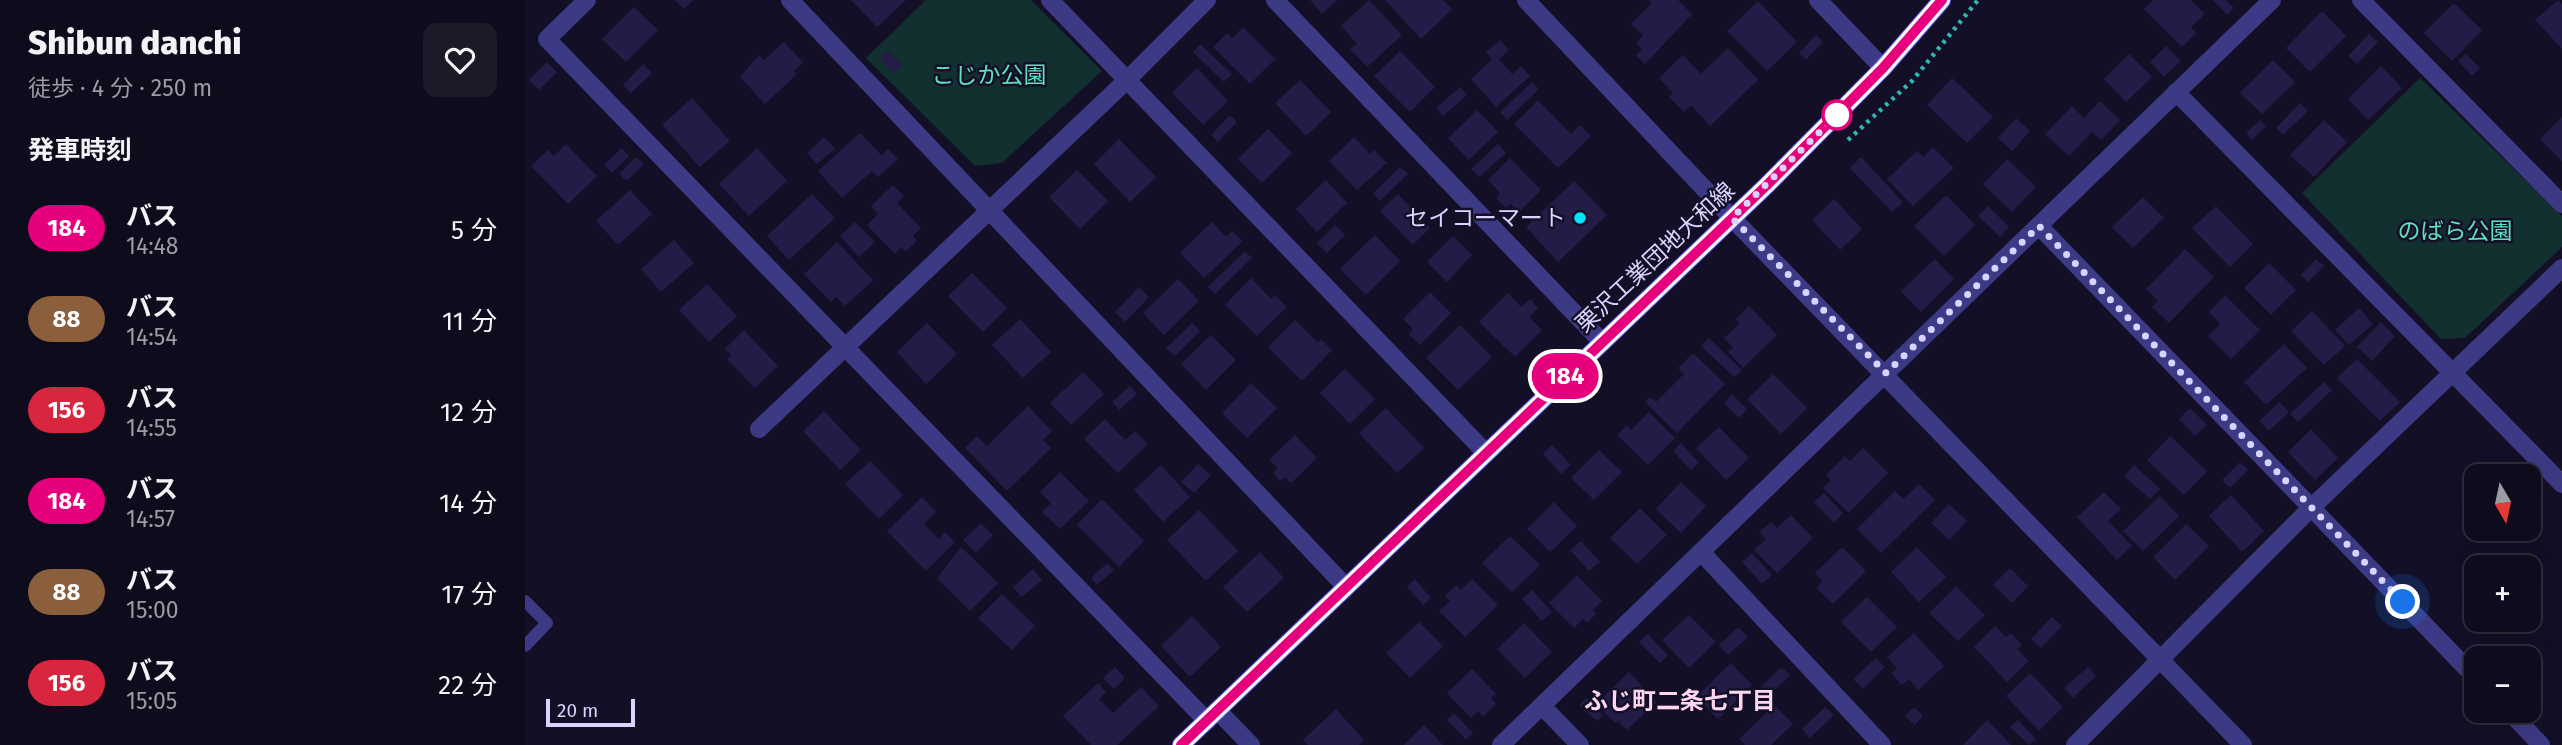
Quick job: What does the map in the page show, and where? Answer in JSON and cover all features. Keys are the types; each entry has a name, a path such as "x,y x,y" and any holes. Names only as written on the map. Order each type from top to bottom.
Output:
{"main road":[{"name":"栗沢工業団地大和線","path":"1181,745 1732,218 1883,68 1942,0"}],"street":[{"path":"587,0 547,39 1212,716 1251,745"},
{"path":"790,0 1346,587"},
{"path":"1050,0 1486,453"},
{"path":"759,429 1127,80 1207,0"},
{"path":"1275,0 1601,341"},
{"path":"1526,0 1732,218 1886,373 2243,745"},
{"path":"1818,0 1883,68"},
{"path":"1501,745 2272,0"},
{"path":"2361,0 2562,204"},
{"path":"2176,92 2562,484"},
{"path":"2039,226 2464,666"},
{"path":"2075,745 2311,508 2562,268"},
{"path":"1701,552 1882,745"},
{"path":"1542,706 1580,745"},
{"path":"2520,723 2541,745"}],"lane":[{"path":"525,601 547,623 525,646"}],"green space":[{"name":"こじか公園","path":"926,0 1031,0 1102,71 1002,163 975,166 866,58"},
{"name":"のばら公園","path":"2420,78 2562,216 2562,247 2465,338 2441,339 2302,193"}],"building":[{"path":"675,0 693,0 684,9"},
{"path":"851,0 906,0 877,27"},
{"path":"1310,0 1337,0 1322,14"},
{"path":"1369,0 1402,35 1367,67 1350,49 1357,44 1341,26"},
{"path":"1385,0 1443,0 1452,9 1421,39"},
{"path":"1649,0 1678,0 1692,14 1645,64 1636,56 1642,49 1636,43 1643,35 1631,24 1652,3"},
{"path":"2153,0 2191,0 2205,14 2191,27 2196,33 2182,47 2144,9"},
{"path":"2213,0 2226,0 2234,8 2227,15"},
{"path":"2558,0 2562,4 2562,49 2535,20"},
{"path":"1758,1 1797,42 1767,71 1727,31"},
{"path":"2454,3 2482,30 2452,61 2424,33"},
{"path":"634,7 658,30 626,62 602,39"},
{"path":"2322,11 2346,36 2310,72 2286,48"},
{"path":"1243,27 1275,59 1250,84 1213,47 1227,33 1232,38"},
{"path":"2369,34 2378,42 2357,64 2348,56"},
{"path":"1816,35 1823,42 1806,60 1799,53"},
{"path":"1500,40 1509,50 1499,59 1512,74 1521,66 1530,76 1496,107 1471,79 1492,59 1486,52"},
{"path":"784,42 803,62 794,71 797,74 765,104 740,77 759,55 764,60"},
{"path":"1200,44 1232,74 1224,82 1193,52"},
{"path":"2166,46 2181,61 2164,77 2150,62"},
{"path":"1728,48 1758,80 1710,126 1691,105 1684,112 1669,97 1673,93 1659,78 1683,55 1701,74"},
{"path":"889,51 902,65 893,73 880,58"},
{"path":"1400,51 1435,87 1410,112 1374,76"},
{"path":"2129,54 2152,77 2126,102 2104,79"},
{"path":"2466,54 2480,68 2472,76 2458,61"},
{"path":"2273,60 2295,82 2262,114 2240,93"},
{"path":"547,62 557,72 539,90 529,80"},
{"path":"643,64 652,73 631,93 623,85"},
{"path":"2381,66 2402,88 2368,120 2348,99"},
{"path":"1197,68 1228,101 1203,125 1172,93"},
{"path":"1952,78 1993,117 1967,143 1927,105"},
{"path":"1300,80 1331,112 1306,136 1275,103"},
{"path":"1532,82 1539,89 1507,120 1500,112"},
{"path":"1460,87 1467,95 1443,116 1436,108"},
{"path":"692,98 730,141 700,167 662,125"},
{"path":"1538,100 1571,134 1580,125 1591,136 1558,168 1514,124"},
{"path":"2100,101 2120,120 2101,140 2092,132 2069,156 2045,134 2072,106 2084,118"},
{"path":"2300,103 2308,111 2283,135 2276,128"},
{"path":"1477,110 1498,132 1469,160 1448,138"},
{"path":"1230,115 1237,122 1218,142 1211,135"},
{"path":"2562,117 2562,161 2540,139"},
{"path":"2016,118 2030,131 2012,151 1998,138"},
{"path":"2260,120 2266,126 2252,140 2246,133"},
{"path":"2324,120 2347,142 2314,177 2290,155"},
{"path":"1268,129 1292,153 1262,183 1238,159"},
{"path":"860,133 881,155 888,149 898,159 878,177 872,171 842,198 818,171"},
{"path":"824,137 835,149 817,164 807,153"},
{"path":"1354,137 1370,154 1374,150 1387,163 1357,190 1329,161"},
{"path":"1119,139 1156,177 1130,202 1094,164"},
{"path":"566,144 597,176 568,204 531,166 548,150 554,156"},
{"path":"1498,144 1506,153 1479,177 1471,169"},
{"path":"1933,147 1954,168 1913,206 1887,179 1917,151 1923,157"},
{"path":"622,148 629,156 612,173 604,165"},
{"path":"757,148 787,181 749,216 719,184"},
{"path":"636,157 644,164 627,181 619,174"},
{"path":"1861,157 1903,202 1892,212 1850,168"},
{"path":"1510,158 1541,190 1519,212 1511,204 1506,208 1496,198 1500,193 1488,180"},
{"path":"2007,159 2036,187 2012,212 1983,184"},
{"path":"1400,167 1408,174 1380,201 1373,193"},
{"path":"1077,170 1108,201 1080,229 1049,197"},
{"path":"1326,180 1347,203 1317,232 1296,209"},
{"path":"1574,181 1607,215 1558,262 1526,227"},
{"path":"893,185 904,196 897,203 921,228 913,236 917,241 906,251 901,247 895,254 867,225 878,214 871,206"},
{"path":"630,190 652,214 618,245 596,221"},
{"path":"812,194 835,218 789,260 767,236"},
{"path":"1398,194 1430,228 1413,245 1380,211"},
{"path":"1946,195 1975,225 1944,256 1914,226"},
{"path":"2143,197 2164,218 2133,248 2112,227"},
{"path":"1834,199 1862,229 1840,250 1812,220"},
{"path":"1988,206 2009,227 2000,237 1978,216"},
{"path":"2216,206 2253,244 2230,267 2192,228"},
{"path":"855,222 875,242 859,257 840,236"},
{"path":"1212,222 1226,237 1232,231 1243,241 1204,278 1180,253"},
{"path":"1335,225 1345,235 1327,253 1317,243"},
{"path":"1375,235 1400,261 1366,295 1340,269"},
{"path":"1453,236 1472,255 1447,282 1427,262"},
{"path":"674,240 694,263 661,292 641,269"},
{"path":"837,242 873,280 845,306 836,297 831,302 804,274"},
{"path":"2185,249 2214,277 2169,323 2152,307 2158,301 2146,289"},
{"path":"1245,251 1252,258 1215,294 1208,287"},
{"path":"1935,259 1954,279 1921,312 1901,291"},
{"path":"2316,259 2324,266 2308,282 2301,275"},
{"path":"2269,263 2296,290 2271,315 2244,288"},
{"path":"972,273 1007,308 983,332 948,296"},
{"path":"1251,278 1271,299 1275,295 1287,307 1257,336 1225,305"},
{"path":"1178,279 1199,301 1164,335 1143,313"},
{"path":"707,284 737,316 709,342 679,310"},
{"path":"1139,287 1149,297 1125,322 1115,312"},
{"path":"1430,292 1451,313 1420,345 1409,334 1413,329 1403,319"},
{"path":"1508,293 1521,307 1530,299 1538,308 1529,317 1542,330 1515,357 1479,322"},
{"path":"2225,295 2260,330 2231,359 2208,336 2220,324 2209,312"},
{"path":"1749,306 1777,335 1743,368 1728,352 1733,347 1724,338 1740,323 1736,319"},
{"path":"2359,308 2373,324 2349,345 2335,330"},
{"path":"2312,311 2345,346 2324,365 2291,331"},
{"path":"1020,319 1051,352 1023,378 992,345"},
{"path":"1295,320 1318,343 1321,339 1332,350 1302,381 1268,347"},
{"path":"2381,322 2395,336 2372,361 2357,347"},
{"path":"927,323 957,354 926,384 897,352"},
{"path":"1192,323 1200,331 1175,356 1166,348"},
{"path":"1460,325 1492,357 1458,390 1426,358"},
{"path":"744,330 778,366 755,388 727,359 731,355 725,349"},
{"path":"1211,335 1236,360 1206,390 1181,364"},
{"path":"1709,338 1742,370 1734,377 1701,346"},
{"path":"2284,344 2307,368 2266,405 2244,382"},
{"path":"1693,353 1725,384 1677,433 1645,402 1650,397 1656,402 1684,374 1678,368"},
{"path":"2357,359 2400,402 2380,421 2337,378"},
{"path":"1345,369 1375,399 1350,424 1320,393"},
{"path":"1083,372 1104,394 1071,425 1050,403"},
{"path":"1773,374 1807,408 1781,434 1747,399"},
{"path":"2324,382 2332,390 2298,422 2290,414"},
{"path":"1251,383 1277,408 1247,438 1222,413"},
{"path":"1130,386 1137,394 1119,410 1112,402"},
{"path":"1732,394 1747,409 1739,418 1724,403"},
{"path":"2279,402 2289,412 2269,431 2259,421"},
{"path":"1028,406 1052,431 1043,440 1051,448 1007,491 965,448 977,436 987,446"},
{"path":"1386,408 1424,448 1397,473 1359,433"},
{"path":"2190,408 2207,425 2195,436 2179,419"},
{"path":"824,411 861,450 840,470 803,431"},
{"path":"1649,412 1675,438 1648,465 1617,435 1627,425 1631,430"},
{"path":"1105,419 1125,440 1135,431 1148,444 1118,473 1084,439"},
{"path":"1719,427 1749,458 1726,480 1696,448"},
{"path":"2311,429 2338,458 2315,480 2288,452"},
{"path":"1295,435 1317,458 1291,483 1285,477 1280,481 1273,473 1278,468 1269,460"},
{"path":"2170,436 2207,471 2184,495 2147,460"},
{"path":"1681,443 1699,463 1691,470 1673,451"},
{"path":"1552,445 1571,465 1561,474 1543,454"},
{"path":"1863,448 1888,473 1849,513 1823,488 1831,480 1826,475 1845,456 1850,461"},
{"path":"1599,450 1622,472 1594,500 1571,478"},
{"path":"870,461 903,495 879,519 845,484"},
{"path":"2240,462 2248,470 2230,488 2222,480"},
{"path":"1198,464 1211,475 1194,493 1181,482"},
{"path":"1161,465 1190,497 1163,522 1134,490"},
{"path":"2134,465 2160,489 2150,499 2124,476"},
{"path":"1060,472 1089,501 1060,529 1042,512 1051,503 1040,492"},
{"path":"1681,482 1706,506 1681,533 1656,509"},
{"path":"1919,484 1935,500 1881,553 1857,529 1895,491 1903,499"},
{"path":"2104,492 2121,509 2108,521 2132,546 2117,560 2077,517"},
{"path":"1824,493 1843,513 1834,523 1814,502"},
{"path":"2231,495 2264,531 2242,552 2209,516"},
{"path":"2160,496 2179,516 2143,551 2123,531"},
{"path":"922,497 936,512 924,524 939,539 945,532 955,542 926,571 887,531"},
{"path":"1102,499 1144,541 1119,567 1077,525"},
{"path":"1554,502 1577,526 1550,552 1527,529"},
{"path":"1949,504 1967,521 1949,540 1931,523"},
{"path":"1640,508 1667,535 1637,564 1610,538"},
{"path":"1199,510 1238,551 1206,581 1167,540"},
{"path":"1791,515 1813,538 1777,573 1754,550 1766,539 1759,532 1771,522 1777,528"},
{"path":"981,523 993,535 976,553 963,540"},
{"path":"2186,524 2209,546 2175,580 2153,557"},
{"path":"1510,536 1540,565 1512,592 1482,563"},
{"path":"1581,541 1600,562 1589,571 1570,550"},
{"path":"961,547 998,583 970,611 937,578"},
{"path":"1842,547 1866,571 1833,604 1816,588 1823,581 1815,573"},
{"path":"1917,547 1946,577 1919,602 1891,572"},
{"path":"1260,552 1284,578 1247,612 1223,587"},
{"path":"1752,553 1772,575 1762,584 1742,562"},
{"path":"1107,563 1114,570 1097,585 1091,578"},
{"path":"2010,568 2028,586 2012,603 1993,585"},
{"path":"1033,569 1042,580 1022,597 1013,587"},
{"path":"1577,575 1602,601 1593,610 1596,614 1587,623 1583,619 1574,628 1549,603"},
{"path":"1415,579 1431,598 1423,605 1407,587"},
{"path":"1472,579 1498,605 1465,637 1439,611 1450,601 1445,596 1456,585 1461,590"},
{"path":"1956,586 1985,615 1958,641 1929,613"},
{"path":"1532,590 1552,612 1542,621 1522,599"},
{"path":"1002,594 1035,626 1012,650 978,618"},
{"path":"1867,597 1897,627 1871,652 1841,622"},
{"path":"1689,615 1716,642 1689,668 1662,640"},
{"path":"1192,616 1221,647 1190,677 1161,646"},
{"path":"2052,617 2062,626 2041,648 2031,639"},
{"path":"1419,622 1443,646 1410,678 1386,653"},
{"path":"1524,623 1552,652 1525,678 1497,649"},
{"path":"1995,626 2006,637 2011,633 2022,645 2017,649 2029,661 2007,682 1974,647"},
{"path":"1738,627 1748,637 1728,655 1719,645"},
{"path":"1914,633 1944,666 1918,690 1909,679 1902,685 1891,673 1897,668 1887,657"},
{"path":"1648,634 1668,655 1660,663 1639,642"},
{"path":"1876,658 1885,667 1863,689 1853,679"},
{"path":"1731,663 1752,685 1718,719 1696,697"},
{"path":"1115,667 1125,678 1114,689 1103,678"},
{"path":"1781,667 1790,675 1767,697 1759,689"},
{"path":"2088,667 2096,676 2073,698 2064,688"},
{"path":"1472,669 1496,694 1491,698 1496,704 1483,717 1478,711 1471,718 1447,693"},
{"path":"1629,672 1657,702 1627,730 1618,721 1615,723 1596,704"},
{"path":"2030,673 2063,707 2039,731 2006,696"},
{"path":"1098,683 1106,692 1099,699 1113,713 1141,687 1159,706 1117,745 1091,745 1063,716"},
{"path":"1586,698 1603,715 1597,721 1579,705"},
{"path":"1774,705 1793,724 1771,745 1745,745 1739,739"},
{"path":"1825,707 1834,715 1810,738 1802,729"},
{"path":"1914,707 1923,716 1915,725 1905,716"},
{"path":"1336,709 1364,740 1359,745 1308,745 1303,740"},
{"path":"1454,713 1473,733 1466,740 1447,720"},
{"path":"1987,720 2011,745 1963,745"},
{"path":"2018,720 2036,739 2029,745 2010,727"},
{"path":"1424,725 1443,745 1404,745"}],"bus line":[{"name":"184","path":"1181,745 1767,185 1883,68 1942,0"}],"place":[{"name":"セイコーマート","path":"1580,218"}],"district":[{"name":"ふじ町二条七丁目","path":"1680,701"}],"route":[{"path":"1837,115 1732,218 1886,373 2039,226 2403,602"}]}
